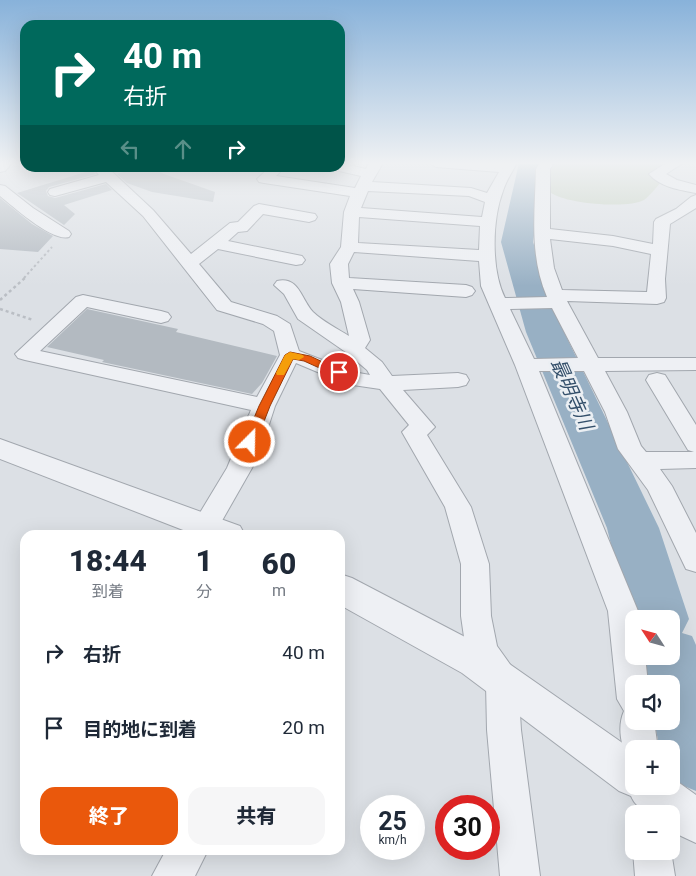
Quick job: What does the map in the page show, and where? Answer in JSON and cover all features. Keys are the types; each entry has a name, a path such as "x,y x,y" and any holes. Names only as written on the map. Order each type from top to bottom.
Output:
{"street":[{"path":"19,204 64,234"},
{"path":"0,448 217,530 215,512 244,456 264,406 290,355 283,328 270,320 224,306 139,204"},
{"path":"354,349 360,340 350,302 341,284 339,264 349,247 352,212 356,204"},
{"path":"484,204 491,211"},
{"path":"492,204 486,233 490,286 529,365 623,611 631,675"},
{"path":"542,204 542,233 545,268 557,299 589,364 616,412 630,449 659,486 696,561"},
{"path":"498,304 557,299 657,298 654,283 663,234 662,222 681,212 691,204"},
{"path":"189,264 236,226 241,228 260,209 309,217"},
{"path":"352,212 491,211"},
{"path":"542,233 604,240 660,251"},
{"path":"216,243 296,260"},
{"path":"349,247 488,256"},
{"path":"341,284 466,291"},
{"path":"283,285 291,291 305,316 354,349 375,366 385,382 423,428 414,432 458,507 475,564 476,616 482,651 502,681 504,730 520,876"},
{"path":"161,317 83,301 25,354 264,406"},
{"path":"290,355 306,358 355,379 385,382 458,380"},
{"path":"529,365 696,364"},
{"path":"657,380 696,444"},
{"path":"640,462 696,460"},
{"path":"345,591 475,661 625,770"},
{"path":"172,876 186,855"},
{"path":"653,860 655,876"}],"path":[{"path":"0,300 33,270 64,234"},
{"path":"0,309 18,314 18,316 56,325"}],"green space":[{"path":"596,204 626,204 611,205"}],"building":[{"path":"0,204 7,204 32,224 53,236 38,252 0,249"},
{"path":"33,204 68,204 64,205 75,214 64,225"},
{"path":"87,309 178,329 176,332 277,356 262,383 252,394 102,362 104,360 47,347"}],"waterway":[{"name":"最明寺川","path":"524,204 517,242 545,332 633,528 656,610"},
{"name":"最明寺川","path":"672,665 696,757"}],"slow traffic":[{"path":"281,373 290,355 299,357"}],"route":[{"path":"250,442 264,406 290,355 306,358 339,372"}]}
